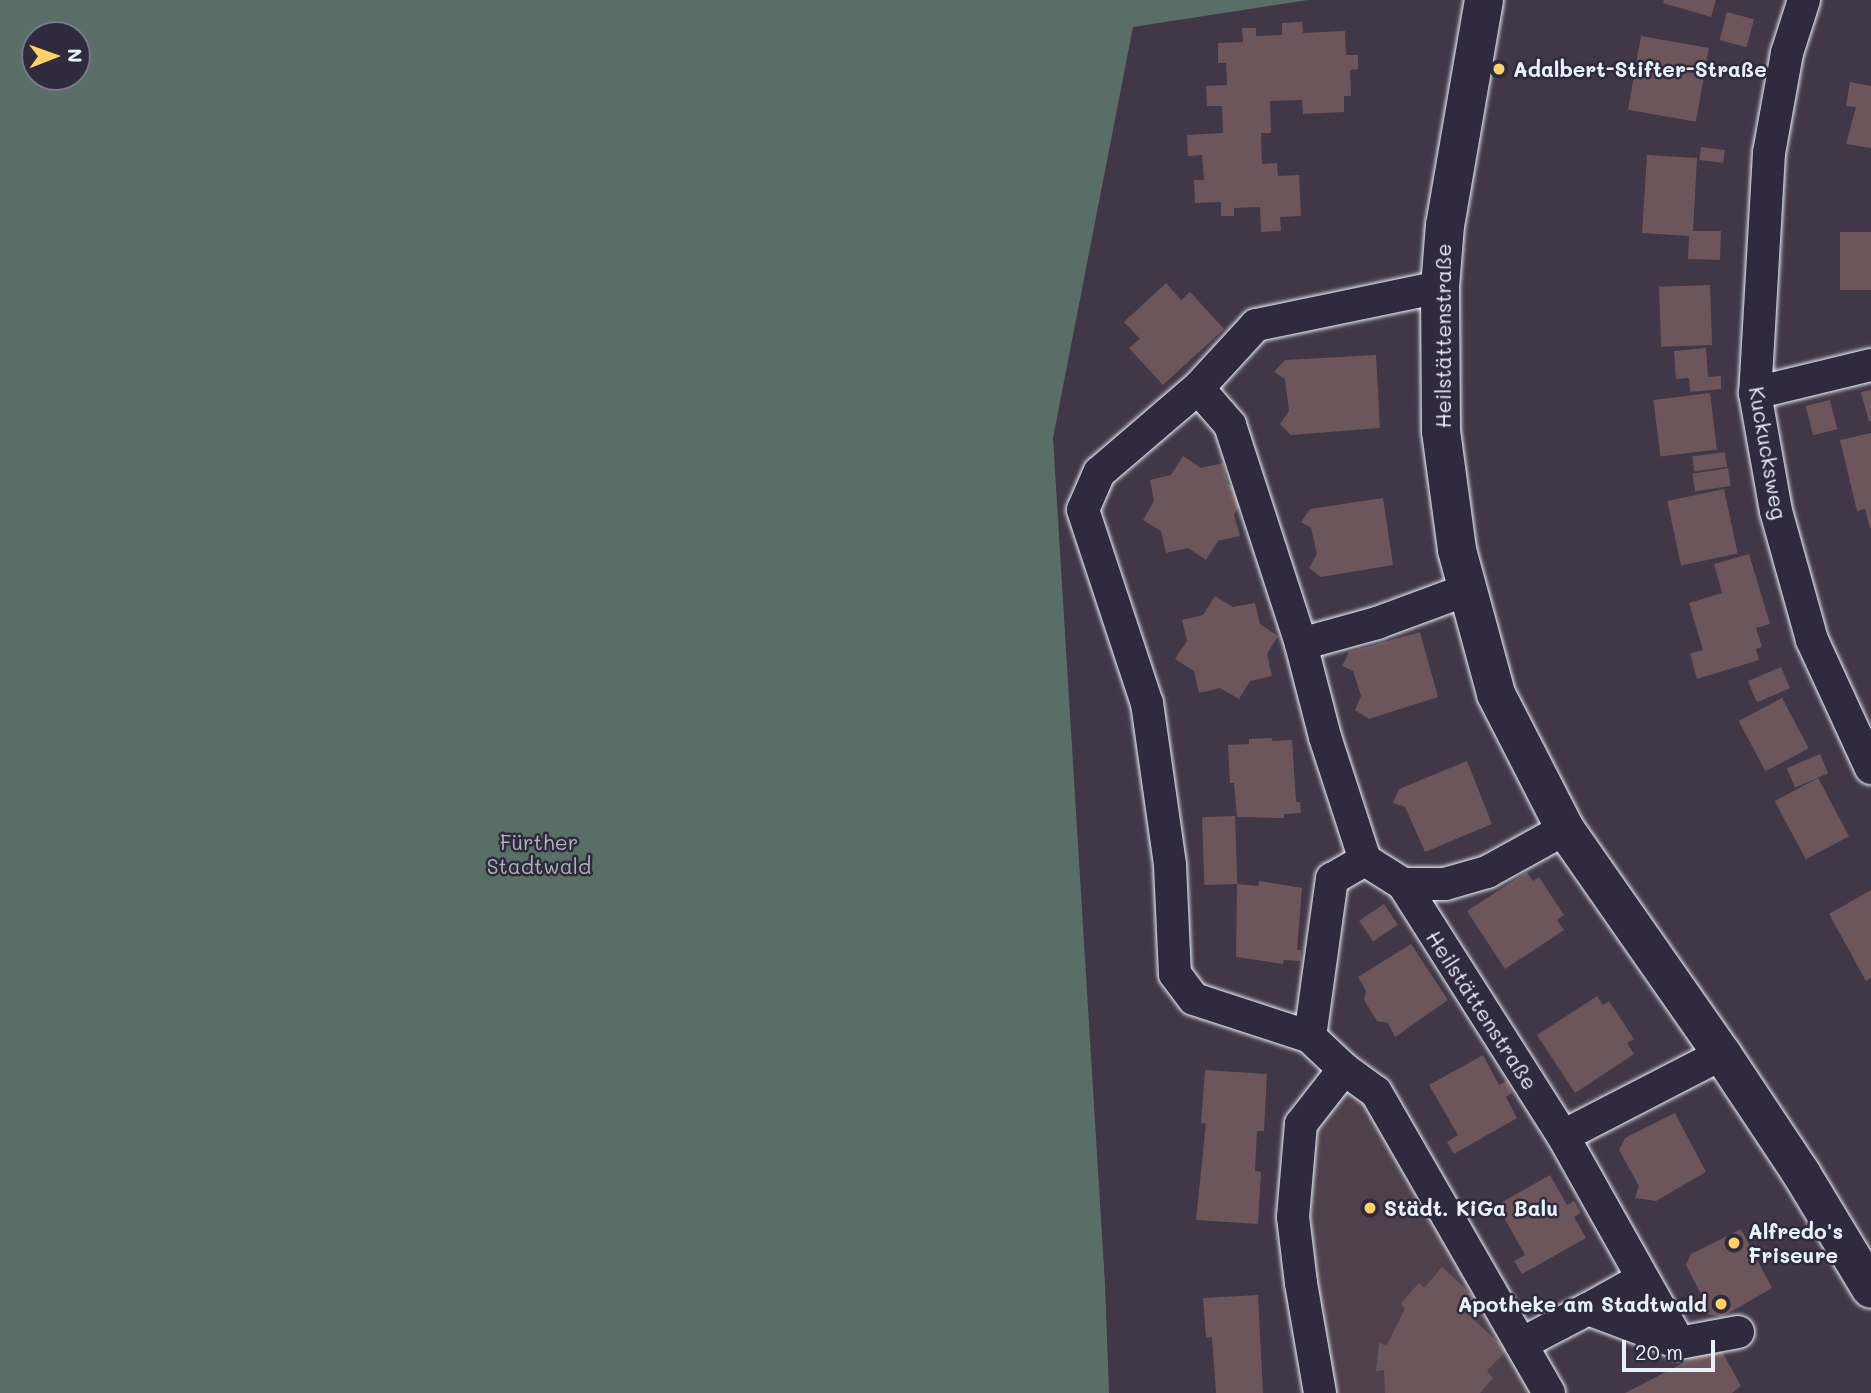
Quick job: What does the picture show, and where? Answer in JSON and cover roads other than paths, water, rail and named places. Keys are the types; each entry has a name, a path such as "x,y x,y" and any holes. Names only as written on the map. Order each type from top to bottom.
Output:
{"street":[{"name":"Heilstättenstraße","path":"1485,0 1444,225 1440,286 1441,431 1466,590 1496,694 1565,829 1722,1054 1801,1173 1871,1289"},
{"name":"Kuckucksweg","path":"1804,0 1787,53 1769,153 1755,393 1776,511 1812,640 1871,768"},
{"path":"1440,286 1256,326 1198,388 1099,473 1083,510 1147,703 1170,865 1175,974 1194,999 1310,1037 1344,1069 1376,1092 1549,1393"},
{"path":"1755,393 1871,365"},
{"path":"1198,388 1230,425 1301,644 1325,737 1365,860 1332,879 1310,1037"},
{"path":"1301,644 1377,623 1466,590"},
{"path":"1403,884 1445,884 1487,872 1565,829"},
{"name":"Heilstättenstraße","path":"1365,860 1403,884 1563,1136 1679,1343"},
{"path":"1563,1136 1722,1054"},
{"path":"1320,1393 1310,1347 1293,1217 1301,1124 1344,1069"},
{"path":"1521,1344 1642,1279"},
{"path":"1588,1310 1679,1343 1738,1332"}],"place":[{"name":"Adalbert-Stifter-Straße","path":"1499,69"},
{"name":"Städt. KiGa Balu","path":"1370,1208"},
{"name":"Alfredo's Friseure","path":"1734,1243"},
{"name":"Apotheke am Stadtwald","path":"1721,1304"}],"park label":[{"name":"Fürther Stadtwald","path":"539,854"}]}
